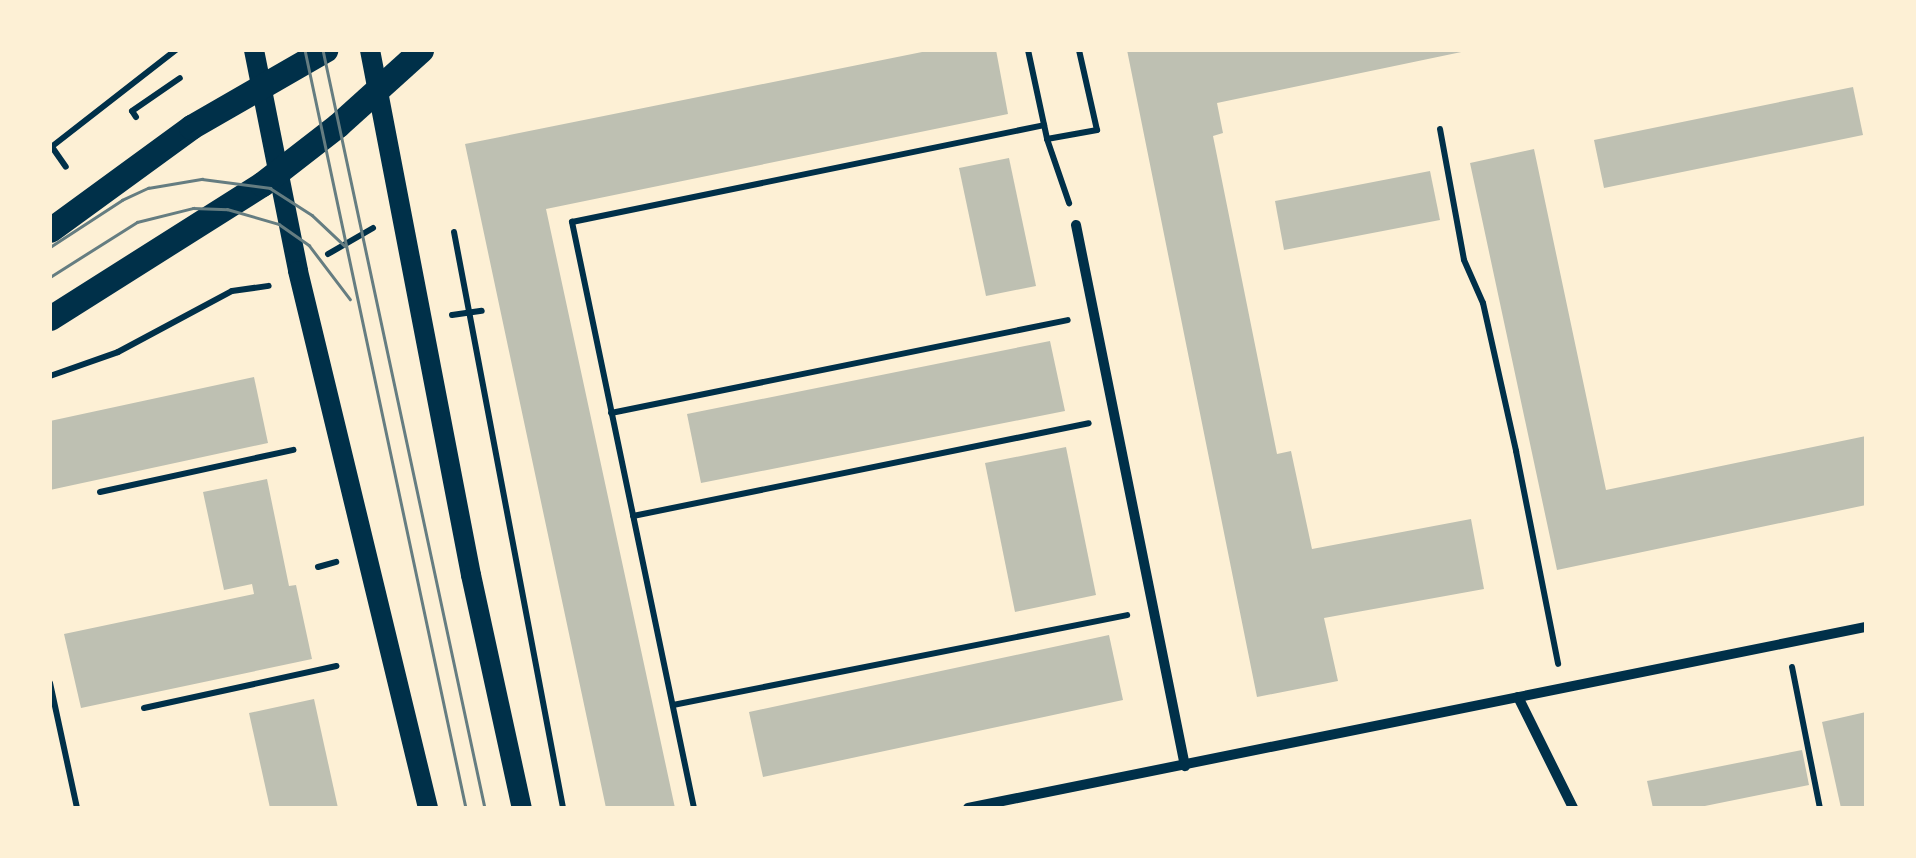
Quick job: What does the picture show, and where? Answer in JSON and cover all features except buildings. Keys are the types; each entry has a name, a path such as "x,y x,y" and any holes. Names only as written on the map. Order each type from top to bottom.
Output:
{"main road":[{"path":"254,50 298,271 370,582 415,740 428,808"},
{"path":"50,230 191,127 325,50"},
{"path":"370,50 522,808"},
{"path":"50,318 279,172 422,50"}],"street":[{"path":"1076,225 1185,766"},
{"path":"968,808 1866,627"},
{"path":"1518,697 1573,808"}],"path":[{"path":"66,167 51,148 176,50"},
{"path":"1028,50 1046,139 1076,225"},
{"path":"1046,139 1097,130 1079,50"},
{"path":"136,116 132,111 180,78"},
{"path":"694,808 572,222 1044,124"},
{"path":"1440,130 1464,260 1483,303 1508,414 1562,688"},
{"path":"50,376 118,352 232,291 273,286 400,212"},
{"path":"454,232 563,808"},
{"path":"470,314 482,311"},
{"path":"611,413 1094,315"},
{"path":"633,516 1115,418"},
{"path":"100,492 292,450"},
{"path":"318,566 344,560"},
{"path":"672,705 1153,610"},
{"path":"1787,643 1820,808"},
{"path":"144,708 336,666"},
{"path":"50,683 77,808"}],"tram line":[{"path":"305,50 466,808"},
{"path":"323,50 485,808"},
{"path":"50,247 122,200 148,188 202,179 270,188 312,215 345,246"},
{"path":"50,277 137,222 193,208 227,209 279,224 309,245 350,299"}]}
